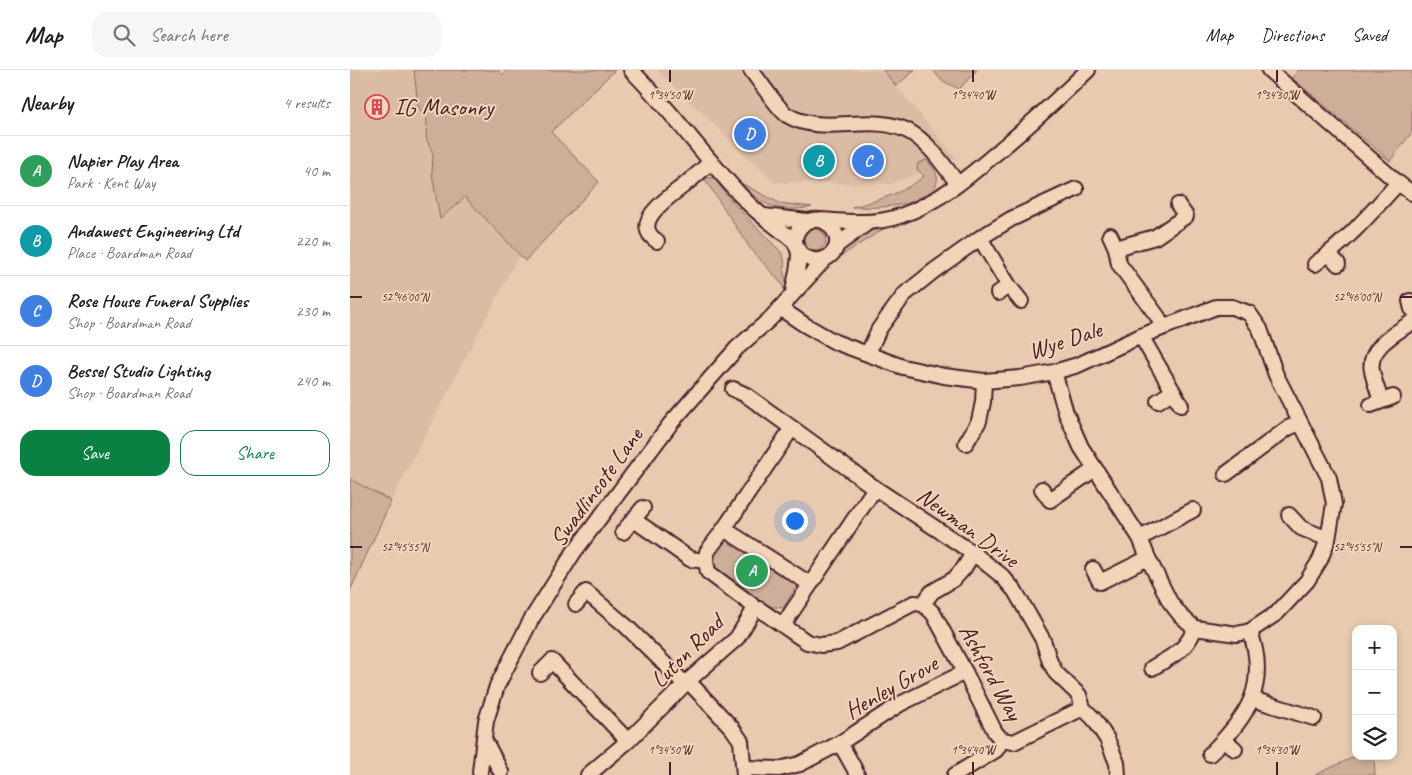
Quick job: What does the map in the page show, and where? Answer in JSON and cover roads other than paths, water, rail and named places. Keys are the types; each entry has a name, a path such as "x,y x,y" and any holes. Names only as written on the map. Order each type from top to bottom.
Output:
{"street":[{"path":"631,70 679,123 710,162 746,201 797,247 804,258 815,261 824,260 834,251 837,245 835,231 828,223 814,221 801,226 796,234 797,247 793,292"},
{"path":"751,70 786,114 809,123 882,125 899,127 910,132 929,149 958,184"},
{"path":"764,216 866,224 899,217 915,210 929,203 972,174 1044,112 1088,70"},
{"path":"1269,70 1398,183 1412,193"},
{"path":"657,241 648,233 647,228 650,216 666,199 710,162"},
{"path":"1315,264 1334,259 1398,183"},
{"path":"868,353 878,329 905,294 980,238 1012,219 1076,189"},
{"path":"1162,327 1158,316 1119,264 1113,241 1155,238 1186,216 1178,205"},
{"path":"837,245 866,224"},
{"path":"980,238 1004,289 1021,300"},
{"name":"Swadlincote Lane","path":"478,773 485,740 486,721 497,686 531,620 574,552 671,423 737,348 780,308 824,260"},
{"name":"Wye Dale","path":"780,308 835,342 903,367 944,376 984,381 1020,378 1054,372 1078,365 1162,327 1216,307 1232,307 1250,313 1260,329 1276,375 1329,478 1334,504 1328,539 1320,560 1306,581 1277,613 1250,631"},
{"path":"1382,401 1371,361 1382,344 1412,322"},
{"path":"1141,336 1181,405"},
{"path":"1054,372 1066,413 1081,447 1140,538 1170,602 1181,616 1195,628 1238,634 1250,631 1256,646 1258,674 1252,698 1230,744 1210,754"},
{"path":"966,443 979,421 983,402 984,381"},
{"name":"Newman Drive","path":"733,389 746,396 1002,576 1015,591 1043,640 1050,662 1056,673 1079,695 1083,708 1094,718 1107,739 1117,762 1118,775"},
{"path":"1158,401 1172,392"},
{"path":"1226,474 1288,428 1300,422"},
{"path":"754,610 751,604 708,572 707,552 792,428"},
{"path":"1042,489 1050,500 1095,469"},
{"path":"783,625 876,488"},
{"path":"623,532 643,508"},
{"path":"1140,538 1193,510"},
{"path":"1288,515 1300,528 1328,539"},
{"path":"634,520 690,559 706,560"},
{"path":"724,529 810,584"},
{"name":"Luton Road","path":"588,775 628,741 686,683 737,638 754,610 759,609 808,642 822,645 838,643 914,603 923,604 932,592 954,579 973,554"},
{"path":"1093,569 1100,582 1148,558"},
{"path":"576,604 586,592 626,626 732,728 741,741 744,771"},
{"name":"Ashford Way","path":"923,604 933,613 965,672 994,732 1002,740 1014,742 1083,708"},
{"path":"1152,668 1179,652 1191,639 1195,628"},
{"path":"540,673 552,661 628,741"},
{"name":"Henley Grove","path":"744,771 779,769 800,764 840,743 900,704 965,672"},
{"path":"1252,698 1314,718"},
{"path":"485,740 502,774"},
{"path":"962,774 996,750 1002,740"},
{"path":"840,743 857,775"},
{"path":"478,773 492,769 502,774"}],"place":[{"name":"IG Masonry","path":"377,107"},
{"name":"Bessel Studio Lighting","path":"750,134"},
{"name":"Andawest Engineering Ltd","path":"819,161"},
{"name":"Rose House Funeral Supplies","path":"868,161"},
{"name":"Napier Play Area","path":"752,571"}]}
